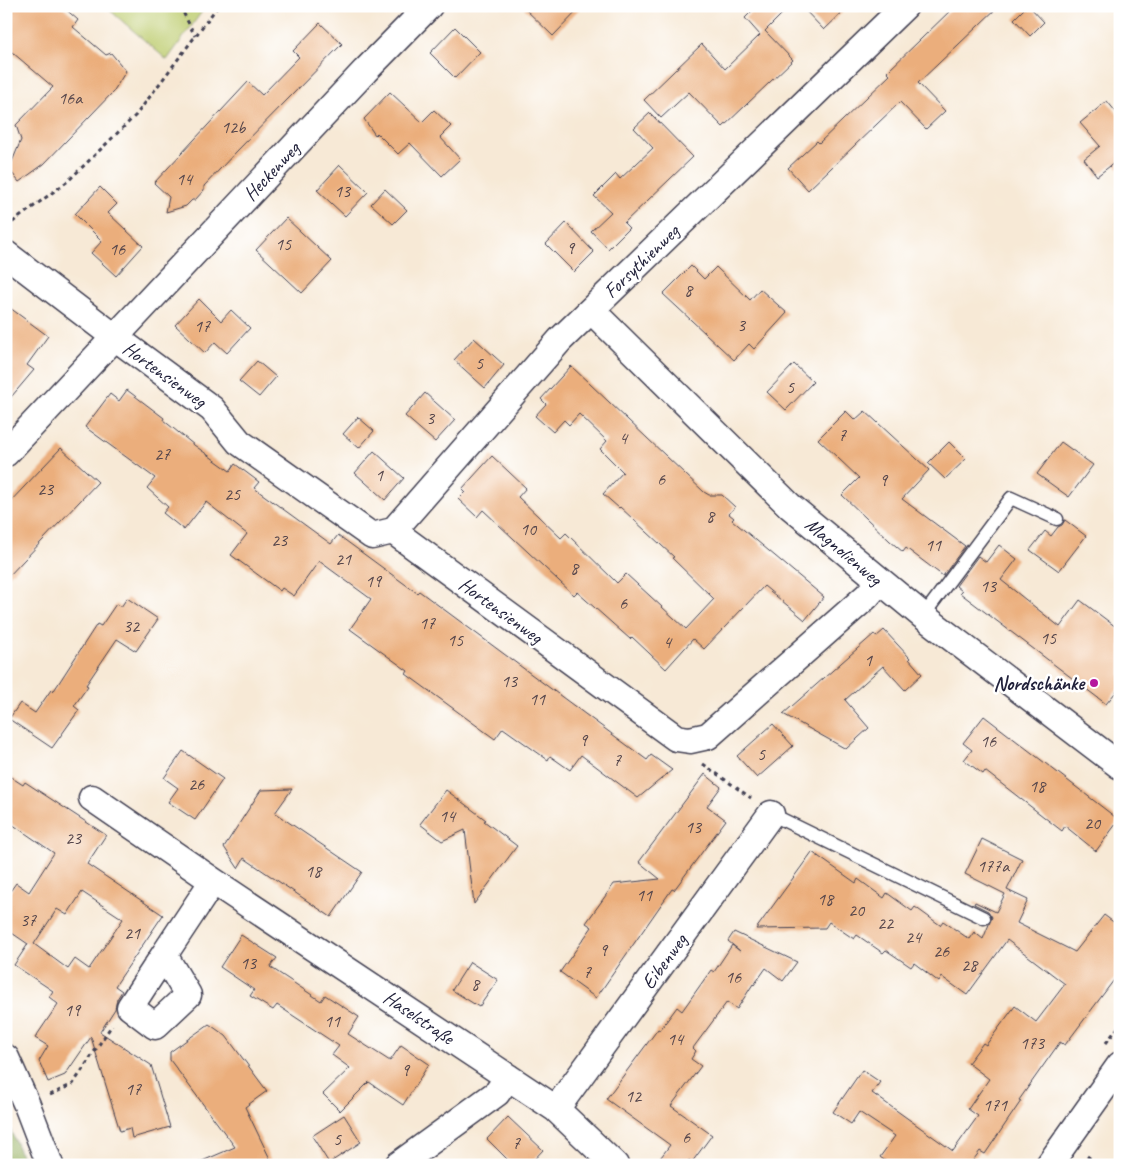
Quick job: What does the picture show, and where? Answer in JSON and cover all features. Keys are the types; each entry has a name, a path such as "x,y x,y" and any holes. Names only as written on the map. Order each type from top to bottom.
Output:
{"street":[{"name":"Heckenweg","path":"7,451 116,338 365,71 429,6"},
{"name":"Forsythienweg","path":"394,531 560,340 905,6"},
{"path":"6,254 116,338"},
{"name":"Magnolienweg","path":"591,310 790,506 923,616 1120,766"},
{"name":"Hortensienweg","path":"116,338 212,409 239,442 372,536 394,531 676,738 690,740"},
{"path":"690,740 708,736 867,596 880,580"},
{"name":"Haselstraße","path":"92,798 213,881 556,1109 615,1165"},
{"name":"Eibenweg","path":"556,1109 771,814"},
{"path":"164,955 188,995 156,1026 130,1007 164,955 213,881"},
{"path":"6,1058 27,1105 50,1165"},
{"path":"1049,1165 1120,1065"},
{"path":"398,1165 497,1092 508,1077"}],"lane":[{"path":"923,616 1011,498 1057,519"},
{"path":"771,814 984,918"}],"path":[{"path":"180,6 195,36"},
{"path":"6,227 68,182 136,115 218,6"},
{"path":"690,740 688,752 771,814"},
{"path":"27,1105 73,1084 119,1015 130,1007"},
{"path":"1080,1151 1099,1165"}],"green space":[{"path":"105,6 206,6 167,60"},
{"path":"6,1119 25,1165 6,1165"}],"building":[{"path":"6,6 62,6 78,20 73,27 106,55 111,53 126,71 113,92 44,164 19,182 9,169 21,140 16,125 53,87 6,47"},
{"path":"522,6 582,6 553,36"},
{"path":"757,6 790,6 765,31 793,60 723,127 689,92 661,118 644,100 702,44 725,69 760,35 745,18"},
{"path":"801,6 849,6 824,30"},
{"path":"955,6 999,6 918,83 945,111 926,129 900,102 808,190 788,168 817,141 819,143 890,75 887,72"},
{"path":"1027,6 1044,22 1030,36 1014,19"},
{"path":"320,23 342,44 204,186 204,190 195,200 192,200 186,206 166,212 169,197 154,183 248,82 262,95 299,57 293,51"},
{"path":"455,27 480,52 455,78 430,53"},
{"path":"390,92 422,122 434,110 451,126 440,137 460,159 442,176 410,143 398,154 377,133 375,135 364,119"},
{"path":"1107,101 1120,117 1120,170 1114,163 1097,176 1084,159 1100,146 1080,123"},
{"path":"650,113 693,157 624,223 629,228 608,249 591,231 611,212 594,196 616,174 620,179 653,148 634,128"},
{"path":"340,165 368,192 345,216 317,190"},
{"path":"100,187 117,204 108,213 143,246 116,276 91,253 102,241 75,214"},
{"path":"385,189 407,210 393,224 371,204"},
{"path":"286,218 332,261 302,293 256,250"},
{"path":"566,223 594,252 574,272 546,244"},
{"path":"691,266 704,279 716,267 750,300 760,289 787,313 754,349 749,344 734,360 663,294"},
{"path":"199,299 221,321 231,310 250,328 227,353 215,342 205,353 175,325"},
{"path":"6,305 48,336 27,365 34,370 6,403"},
{"path":"474,338 504,365 485,388 454,360"},
{"path":"257,361 276,377 259,397 239,381"},
{"path":"794,364 813,382 786,410 767,392"},
{"path":"571,366 704,492 709,495 722,495 735,507 729,514 734,518 732,520 824,597 805,620 764,586 704,649 693,639 666,669 632,637 630,639 577,592 574,595 483,510 477,517 458,499 465,492 462,489 492,456 526,488 518,497 561,538 566,533 617,583 626,574 686,629 714,599 672,558 674,557 620,507 603,494 623,472 600,449 607,441 579,414 569,425 564,420 553,432 535,416 546,404 541,399"},
{"path":"127,390 164,418 163,420 194,445 230,471 235,464 259,482 254,488 331,544 338,535 417,593 419,591 647,760 651,755 672,770 638,798 581,755 570,770 550,756 548,760 503,728 495,739 406,674 408,671 350,629 371,599 319,561 294,596 282,588 280,591 231,555 247,534 206,502 184,530 163,513 168,507 147,488 155,478 85,427 110,394 119,401"},
{"path":"425,393 455,420 435,442 405,416"},
{"path":"846,411 855,420 865,411 929,470 902,499 965,546 943,576 906,548 903,552 842,495 859,478 818,439"},
{"path":"358,417 374,431 359,448 343,434"},
{"path":"949,442 966,459 945,479 928,463"},
{"path":"1061,442 1093,465 1069,497 1037,474"},
{"path":"61,448 98,482 6,579 6,506"},
{"path":"374,451 404,478 385,500 355,473"},
{"path":"1065,520 1086,536 1059,571 1030,550 1045,531 1051,536"},
{"path":"999,545 1017,559 1001,580 1060,627 1080,600 1120,630 1120,687 1106,704 960,593 962,591 956,586 978,556 986,562"},
{"path":"127,598 158,619 136,651 117,639 74,706 79,710 52,748 9,719 20,703 35,713 51,690 53,692 97,624 101,626 116,604 121,607"},
{"path":"884,630 922,674 905,690 883,666 845,700 869,728 846,749 783,714 874,634 876,637"},
{"path":"984,716 1119,820 1096,851 1065,826 1062,831 985,771 983,774 964,760 972,750 963,743"},
{"path":"773,724 793,746 757,778 737,756"},
{"path":"183,751 223,779 195,820 168,802 178,788 164,778"},
{"path":"6,774 23,785 25,782 106,835 87,864 163,915 115,986 122,991 117,999 115,1009 100,1032 151,1065 170,1127 132,1138 130,1128 120,1131 91,1037 65,1075 48,1082 39,1061 48,1046 35,1038 58,1004 49,997 53,991 14,965 28,944 6,929 6,897 16,883 29,892 54,853 6,820","holes":["82,892 123,919 89,969 75,959 68,969 34,944 57,909 67,915"]},
{"path":"705,774 721,787 707,806 726,820 674,890 672,889 596,998 560,972 592,927 586,923 614,884 660,879 639,862"},
{"path":"292,789 275,813 362,872 331,917 244,858 238,868 224,847 261,790"},
{"path":"446,790 517,846 474,904 465,830 442,841 420,824"},
{"path":"982,839 1022,859 1007,890 1028,900 1017,923 1075,952 1104,915 1120,927 1120,972 1065,1045 1060,1042 1019,1100 1021,1101 985,1154 980,1151 971,1163 973,1165 891,1165 880,1157 895,1136 859,1112 851,1124 833,1112 862,1070 880,1082 872,1093 953,1151 978,1116 968,1109 989,1079 968,1063 983,1043 986,1045 1015,1006 1036,1022 1065,984 1007,940 967,995 942,977 939,982 914,963 911,967 886,950 883,953 857,935 854,939 829,922 825,928 756,929 812,852 856,883 858,879 884,898 887,893 912,911 915,907 940,925 943,921 969,939 974,932 983,939 992,917 988,911 974,904 975,902 996,912 1005,894 965,874"},
{"path":"734,932 797,962 783,981 766,968 737,1009 727,1002 693,1048 696,1051 691,1059 701,1066 671,1106 712,1135 692,1162 689,1160 685,1165 655,1165 670,1145 606,1099 658,1029 660,1030 677,1007 682,1011 711,970 714,972 732,945 740,951 728,941"},
{"path":"241,935 277,958 270,967 321,1001 325,995 359,1017 348,1034 390,1061 401,1045 429,1064 403,1105 369,1082 340,1111 323,1094 350,1068 332,1055 339,1046 277,1005 273,1010 250,996 254,990 220,967"},
{"path":"470,962 498,980 479,1007 452,990"},
{"path":"209,1024 226,1036 267,1091 245,1107 273,1165 193,1165 235,1147 170,1060 170,1052"},
{"path":"344,1115 361,1142 329,1163 312,1136"},
{"path":"508,1117 543,1150 529,1165 513,1165 487,1139"}],"place":[{"name":"Nordschänke","path":"1094,683"}]}
